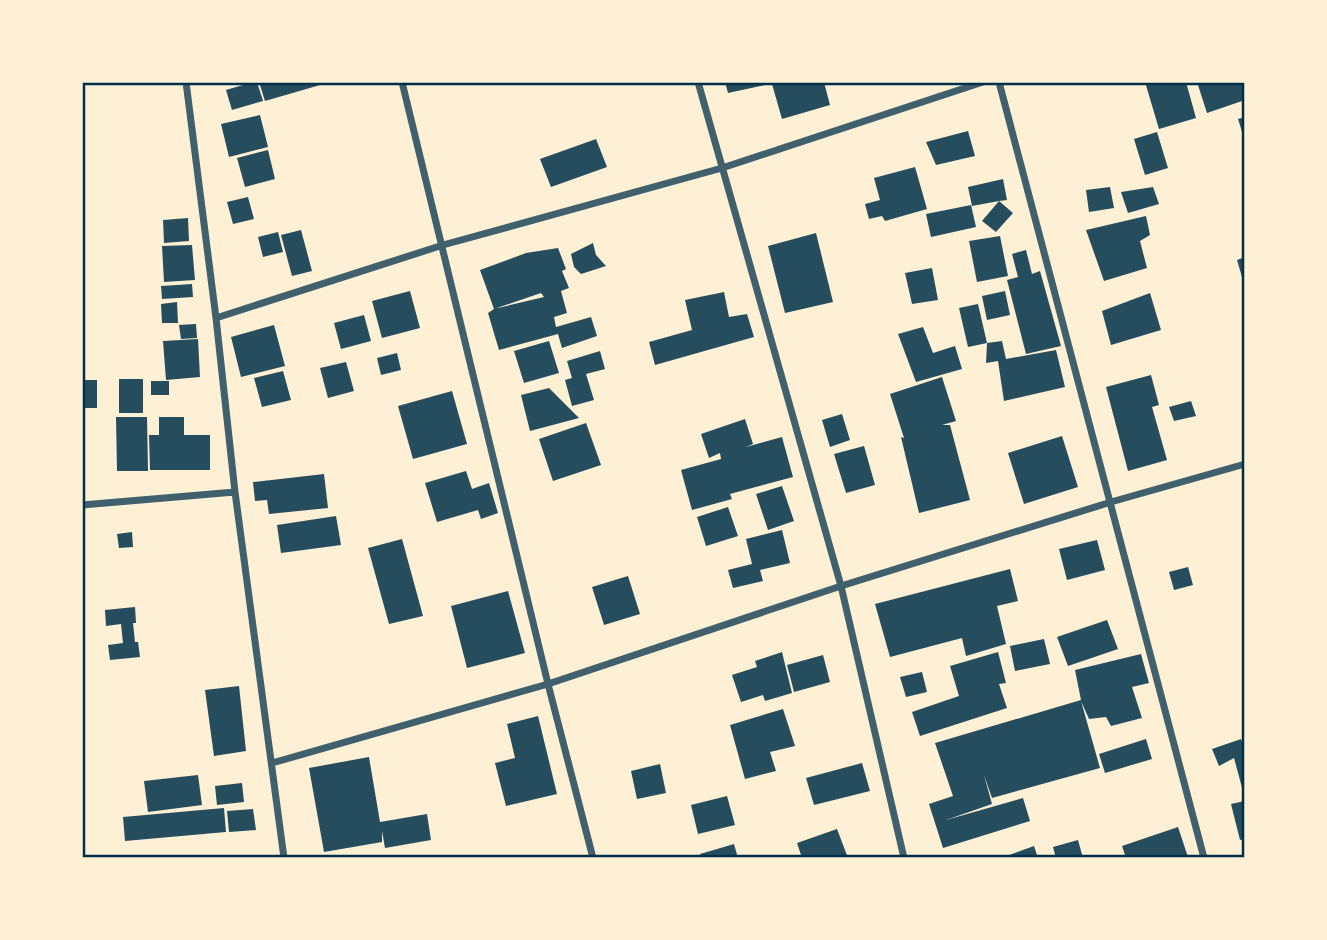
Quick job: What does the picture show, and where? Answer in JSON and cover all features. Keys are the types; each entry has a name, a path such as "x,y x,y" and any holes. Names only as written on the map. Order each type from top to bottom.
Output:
{"street":[{"path":"186,82 235,492 284,858"},
{"path":"402,82 548,684 593,858"},
{"path":"698,82 841,586 904,858"},
{"path":"216,318 443,244 722,169 983,82"},
{"path":"999,82 1204,858"},
{"path":"272,763 548,684 841,586 1111,502 1245,464"},
{"path":"82,505 235,492"}],"building":[{"path":"257,82 263,101 232,110 226,90"},
{"path":"259,82 327,82 327,83 265,101"},
{"path":"725,82 765,82 765,85 728,93"},
{"path":"824,82 830,105 782,119 772,84"},
{"path":"1145,82 1186,82 1196,118 1159,129"},
{"path":"1197,82 1245,82 1245,100 1207,113"},
{"path":"260,115 268,147 229,157 221,124"},
{"path":"1245,117 1245,138 1244,138 1238,119"},
{"path":"968,131 975,156 936,165 926,142"},
{"path":"1157,132 1168,168 1145,175 1134,139"},
{"path":"596,139 607,167 551,187 540,159"},
{"path":"268,150 275,179 245,187 237,158"},
{"path":"915,167 927,209 885,221 882,216 869,219 865,204 880,200 874,178"},
{"path":"1003,179 1007,200 972,206 968,187"},
{"path":"1110,187 1114,208 1089,212 1086,190"},
{"path":"1153,187 1159,204 1128,213 1121,192"},
{"path":"248,197 254,219 233,224 227,202"},
{"path":"999,201 1013,213 996,232 982,221"},
{"path":"971,205 976,227 931,237 926,214"},
{"path":"1146,216 1150,235 1140,241 1147,268 1104,281 1086,230"},
{"path":"188,218 189,241 164,243 163,220"},
{"path":"301,230 312,271 292,276 281,235"},
{"path":"278,232 283,252 263,257 258,237"},
{"path":"816,233 833,302 785,313 768,246"},
{"path":"1000,236 1008,276 977,282 969,241"},
{"path":"593,243 596,255 606,266 581,274 574,267 571,254"},
{"path":"192,245 195,280 164,282 162,246"},
{"path":"558,248 566,269 562,271 569,288 561,291 567,313 554,317 556,327 591,317 597,336 562,348 558,334 499,350 488,313 494,309 480,270 526,253","holes":["541,293 544,297 498,308 497,308"]},
{"path":"1026,250 1032,274 1040,271 1061,346 1026,354 1007,280 1018,277 1012,254"},
{"path":"1245,257 1245,284 1244,284 1237,260"},
{"path":"932,268 938,300 912,304 905,273"},
{"path":"192,284 193,297 162,299 161,286"},
{"path":"410,291 420,328 382,338 372,301"},
{"path":"1005,291 1010,315 987,320 982,296"},
{"path":"724,292 729,317 747,314 754,337 655,365 649,342 692,330 685,300"},
{"path":"1150,293 1161,330 1111,345 1102,311"},
{"path":"177,302 178,323 162,323 161,304"},
{"path":"978,304 987,343 968,347 959,308"},
{"path":"364,315 371,341 341,349 334,323"},
{"path":"196,324 197,338 181,339 179,325"},
{"path":"274,325 285,366 241,377 231,337"},
{"path":"923,327 933,353 955,346 962,369 916,382 898,334"},
{"path":"198,339 200,377 166,380 163,341"},
{"path":"549,341 559,373 524,383 514,351"},
{"path":"1002,341 1006,359 1056,350 1065,387 1004,401 998,361 986,363 987,343"},
{"path":"600,351 605,369 586,374 594,400 572,406 565,380 572,378 567,361"},
{"path":"397,353 401,370 381,375 377,358"},
{"path":"346,362 354,391 328,398 320,368"},
{"path":"283,371 291,400 262,407 254,378"},
{"path":"1151,375 1159,405 1152,407 1167,460 1128,471 1106,387"},
{"path":"942,377 956,421 942,425 950,425 970,500 919,513 901,437 904,438 890,394"},
{"path":"119,379 143,379 143,413 119,413"},
{"path":"82,380 97,380 97,408 82,408"},
{"path":"151,381 169,381 169,395 151,395"},
{"path":"549,388 579,418 530,431 521,395"},
{"path":"452,391 467,444 413,459 398,406"},
{"path":"1191,401 1196,416 1174,421 1169,407"},
{"path":"842,414 850,440 830,447 822,420"},
{"path":"116,417 147,417 148,471 117,471"},
{"path":"159,417 184,417 184,435 210,435 210,470 150,470 149,435 159,435"},
{"path":"745,419 753,444 746,447 782,437 793,477 730,494 732,499 692,510 681,470 721,459 720,453 709,458 701,434"},
{"path":"586,423 601,465 553,481 539,439"},
{"path":"1062,436 1078,487 1024,504 1008,453"},
{"path":"864,446 875,485 846,493 834,454"},
{"path":"466,471 472,489 489,483 498,513 481,519 478,510 437,522 425,483"},
{"path":"324,474 328,508 269,514 267,500 255,501 253,482"},
{"path":"782,486 794,521 768,530 756,494"},
{"path":"728,507 738,536 706,546 697,517"},
{"path":"336,516 341,545 281,553 277,525"},
{"path":"782,530 790,563 760,570 763,581 733,588 728,570 752,564 746,539"},
{"path":"132,532 133,547 119,548 117,534"},
{"path":"402,539 423,616 389,624 368,548"},
{"path":"1097,540 1105,570 1067,580 1059,549"},
{"path":"1188,567 1193,585 1174,590 1169,572"},
{"path":"1010,569 1018,601 997,606 1006,644 966,656 962,638 890,657 875,604"},
{"path":"628,576 640,614 604,625 592,587"},
{"path":"508,591 525,653 467,668 451,606"},
{"path":"135,607 136,623 133,623 140,657 110,660 108,645 123,643 121,624 106,626 105,610"},
{"path":"1107,620 1118,649 1068,666 1057,637"},
{"path":"1044,639 1050,664 1015,671 1010,646"},
{"path":"782,652 792,693 765,701 763,695 741,702 732,675 757,667 755,661"},
{"path":"998,652 1006,683 999,684 1007,708 920,736 912,712 959,696 950,666"},
{"path":"1141,654 1149,683 1132,687 1142,718 1111,726 1106,717 1089,719 1081,701 1100,768 992,798 984,775 992,804 946,820 1023,798 1030,821 943,848 929,804 953,796 935,743 1081,700 1075,670"},
{"path":"823,655 830,682 794,692 787,665"},
{"path":"922,672 927,692 906,697 900,677"},
{"path":"239,686 246,751 214,756 205,690"},
{"path":"783,709 795,746 770,752 776,771 745,779 730,725"},
{"path":"538,716 557,794 506,806 495,763 515,758 507,724"},
{"path":"1146,739 1152,759 1105,773 1099,754"},
{"path":"1241,739 1245,750 1244,795 1234,758 1219,766 1212,749"},
{"path":"369,757 380,822 427,814 431,840 385,848 382,831 382,842 324,852 309,768"},
{"path":"862,763 870,791 814,805 806,778"},
{"path":"660,764 666,793 637,799 631,771"},
{"path":"198,775 202,805 148,812 144,781"},
{"path":"242,783 244,802 217,805 215,786"},
{"path":"727,796 735,825 698,834 691,805"},
{"path":"1245,801 1245,839 1240,840 1231,804"},
{"path":"224,808 226,832 125,841 123,817"},
{"path":"253,809 256,830 229,832 227,811"},
{"path":"1178,827 1188,857 1126,858 1122,846"},
{"path":"837,829 848,858 802,858 797,843"},
{"path":"1078,840 1083,858 1056,858 1053,847"},
{"path":"734,844 738,858 701,858 700,854"},
{"path":"1034,846 1038,858 1004,858 1004,857"}]}
